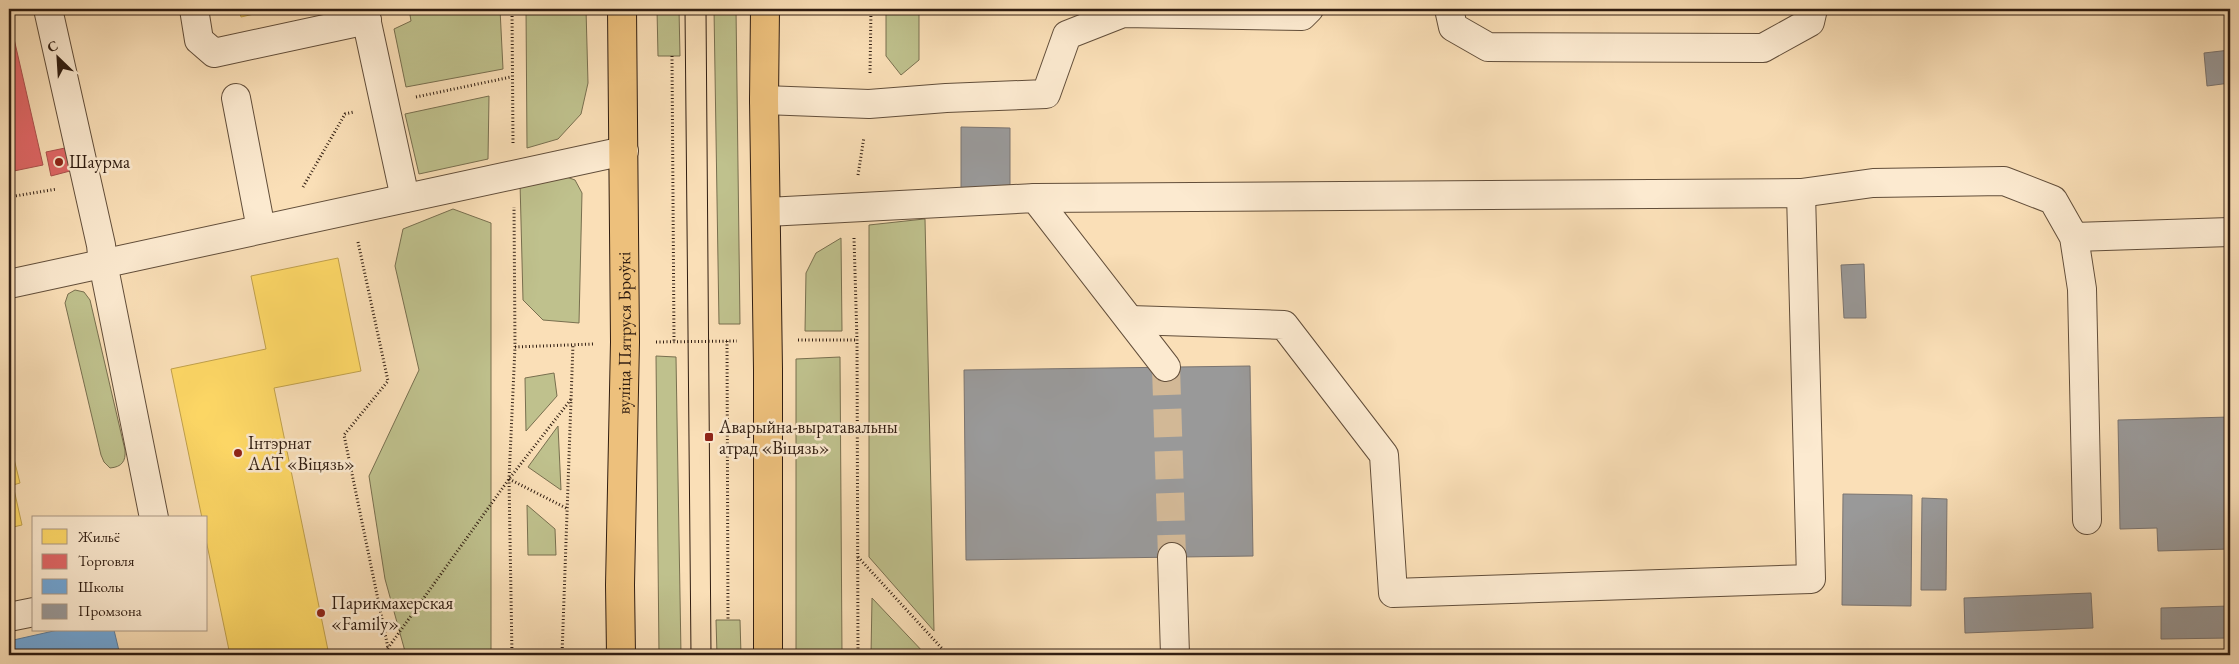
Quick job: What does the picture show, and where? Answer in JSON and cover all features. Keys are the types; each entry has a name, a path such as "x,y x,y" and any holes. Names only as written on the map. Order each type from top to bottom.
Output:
{"main road":[{"name":"вуліца Пятруся Броўкі","path":"621,655 620,585 625,342 622,9"},
{"path":"765,9 768,655"}],"lane":[{"path":"48,9 101,245 154,516"},
{"path":"194,9 200,40 214,53 366,14 404,198"},
{"path":"764,100 869,104 946,98 1046,94 1067,35 1123,13 1302,16 1309,9"},
{"path":"1449,9 1453,27 1488,47 1753,48 1763,48 1810,22 1814,9"},
{"path":"236,98 262,229"},
{"path":"9,284 624,152"},
{"path":"767,212 1035,198 1801,193 1873,183 2004,181 2053,200 2074,236 2082,289 2087,520"},
{"path":"1130,320 1284,325 1384,455 1392,593 1811,579 1801,193"},
{"path":"1035,198 1166,367"},
{"path":"2074,236 2230,232"},
{"path":"1172,557 1175,655"},
{"path":"9,617 32,612"}],"path":[{"path":"512,9 515,347 509,480 512,655"},
{"path":"672,56 674,342"},
{"path":"9,197 87,183"},
{"path":"351,210 388,381 344,435 388,648"},
{"path":"515,347 625,342 857,340 858,655"},
{"path":"727,341 728,620"},
{"path":"562,655 573,344"},
{"path":"386,655 388,648 509,480 572,398"},
{"path":"509,480 568,509"},
{"path":"858,557 948,655"}],"green space":[{"path":"409,9 500,9 503,69 406,87 394,29 411,21"},
{"path":"526,9 586,9 588,83 581,114 558,139 527,148"},
{"path":"657,9 679,9 680,56 658,56"},
{"path":"714,9 736,9 740,324 719,324"},
{"path":"886,9 919,9 919,60 901,75 886,56"},
{"path":"489,96 488,159 419,174 405,114"},
{"path":"564,176 575,180 582,193 579,323 543,320 523,300 520,182"},
{"path":"453,209 491,223 491,655 406,655 385,579 369,476 419,370 395,266 403,229"},
{"path":"925,219 934,631 869,557 869,225"},
{"path":"841,238 842,331 805,331 806,273 816,253"},
{"path":"75,290 84,292 90,300 125,450 125,457 122,463 110,468 104,462 101,455 65,303 68,294"},
{"path":"656,356 676,357 681,655 659,655"},
{"path":"840,357 842,655 796,655 796,359"},
{"path":"554,373 557,396 526,431 525,378"},
{"path":"558,426 561,490 528,467"},
{"path":"527,505 555,529 556,555 528,555"},
{"path":"872,598 926,655 871,655"},
{"path":"716,620 740,620 741,655 717,655"}],"building: Жильё":[{"path":"239,9 276,9 241,17"},
{"name":"Інтэрнат ААТ «Віцязь»","path":"338,258 361,371 274,388 329,655 230,655 208,550 208,516 202,516 171,369 266,349 251,276"},
{"path":"13,455 20,483 13,485 22,525 9,528 9,456"}],"building: Торговля":[{"path":"9,17 43,165 9,172"},
{"path":"65,148 70,171 51,176 46,152"}],"building: Школы":[{"path":"49,632 114,632 120,655 9,655 9,641"}],"building: Промзона":[{"path":"2230,50 2230,83 2207,86 2204,53"},
{"path":"961,127 1010,128 1010,189 961,189"},
{"path":"1864,264 1866,318 1844,318 1841,265"},
{"path":"1250,366 1253,556 966,560 964,370"},
{"path":"2230,417 2230,549 2158,551 2157,528 2120,529 2118,420"},
{"path":"1843,494 1912,495 1911,606 1842,605"},
{"path":"1922,498 1947,499 1946,590 1921,590"},
{"path":"2091,593 2093,628 1965,633 1964,598"},
{"path":"2230,606 2230,638 2161,639 2161,608"}],"tunnel":[{"path":"1166,367 1172,557"}],"tram line":[{"path":"685,9 691,655"},
{"path":"706,9 711,655"}],"place":[{"name":"Шаурма","path":"59,162"},
{"name":"Аварыйна-выратавальны атрад «Віцязь»","path":"709,437"},
{"name":"Інтэрнат ААТ «Віцязь»","path":"238,453"},
{"name":"Парикмахерская «Family»","path":"321,613"}]}
